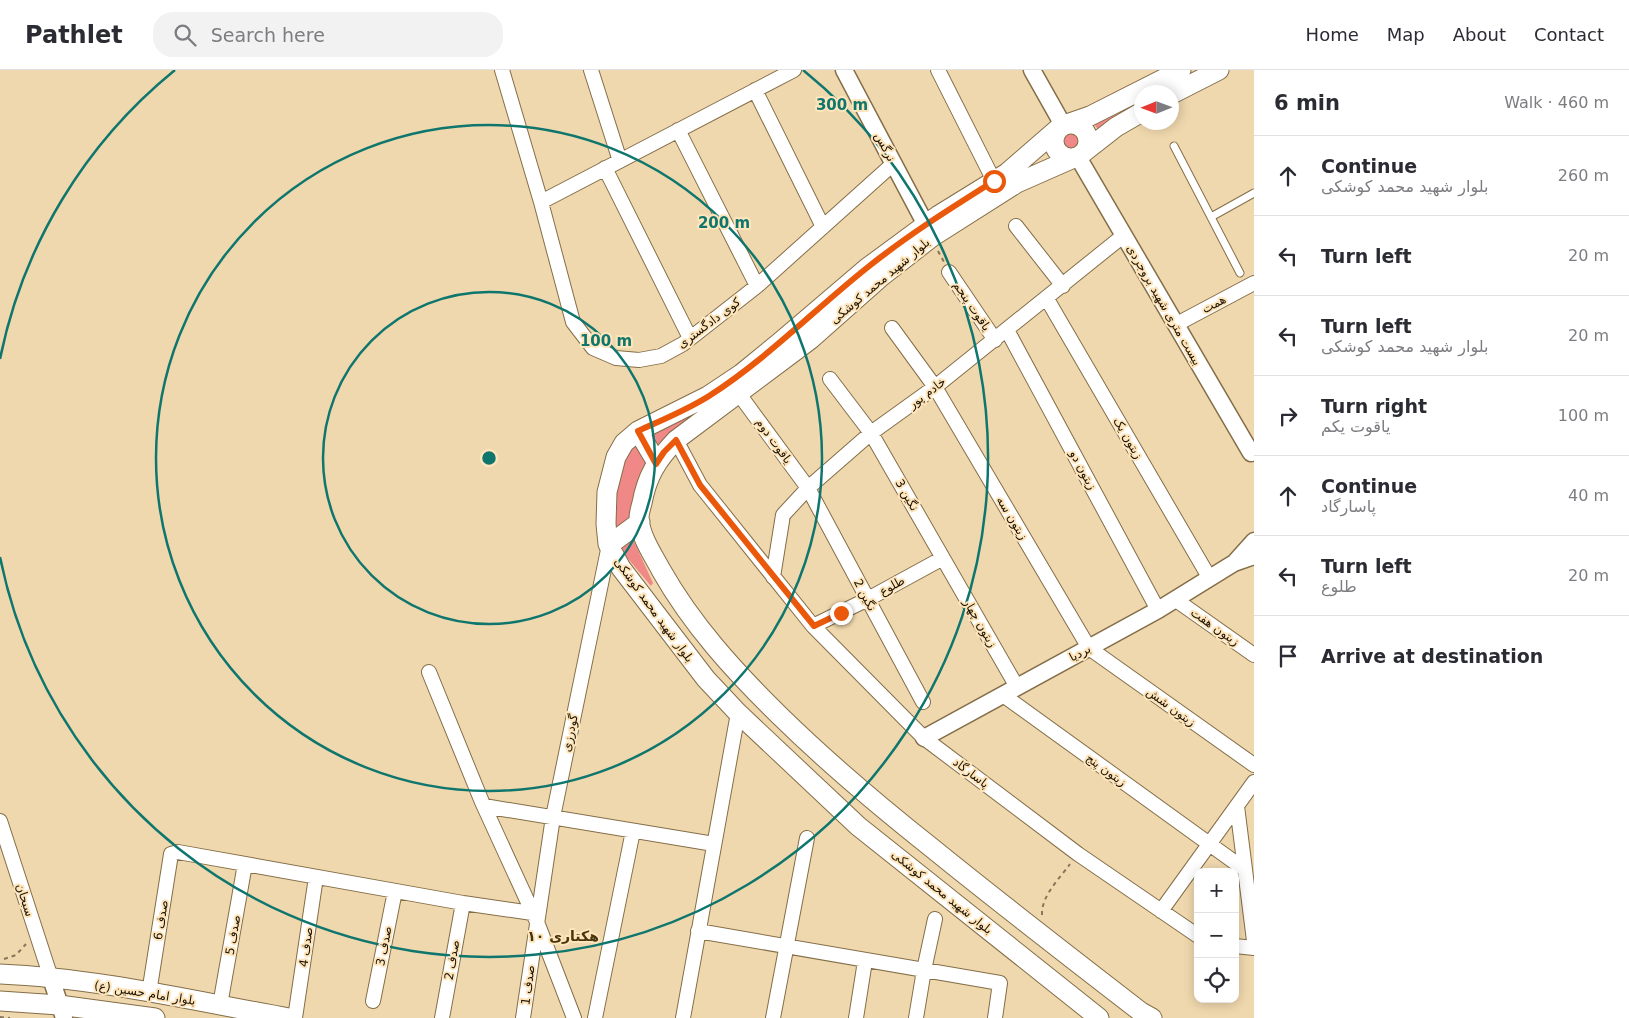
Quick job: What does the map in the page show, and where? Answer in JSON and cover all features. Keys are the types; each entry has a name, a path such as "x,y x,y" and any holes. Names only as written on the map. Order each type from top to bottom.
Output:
{"main road":[{"name":"بلوار شهید محمد کوشکی","path":"1152,1018 1141,1012 878,806 809,745 737,673 690,615 668,583 649,548 639,518 643,494 650,473 664,452 676,440 740,394 811,339 929,231 1029,156 1064,125 1090,116 1181,70"},
{"path":"1179,90 1219,70"},
{"name":"بلوار شهید محمد کوشکی","path":"1099,1018 858,826 738,713 706,679 621,568 608,545 606,508 607,492 616,457 624,443 638,431 708,396 741,374 779,344 867,268 929,231 1017,183 1080,155 1116,127 1134,117"},
{"path":"1064,125 1078,125 1086,132 1088,142 1080,155 1066,157 1061,155 1054,146 1054,136 1064,125"},
{"path":"638,431 656,464"},
{"path":"608,545 640,522"},
{"name":"بلوار امام حسین (ع)","path":"0,974 51,978 289,1018"},
{"name":"بلوار امام حسین (ع)","path":"0,1002 62,1012 155,1018"}],"street":[{"name":"کوی دادگستری","path":"502,70 541,202 573,322 593,348 616,358 639,360 661,356 690,338 757,286 893,164"},
{"path":"591,70 620,161"},
{"path":"541,202 794,70"},
{"name":"نرگس","path":"844,70 929,231"},
{"path":"938,70 994,181"},
{"path":"1032,70 1064,125"},
{"path":"755,90 822,227"},
{"path":"678,130 757,286"},
{"name":"بیست متری شهید بروجردی","path":"1080,155 1175,325 1253,456"},
{"path":"605,168 690,338"},
{"path":"1016,226 1063,286"},
{"name":"خادم پور","path":"773,577 783,515 808,488 871,433 935,387 1124,236"},
{"name":"یاقوت پنجم","path":"949,272 995,340"},
{"name":"همت","path":"1175,325 1254,283"},
{"name":"زیتون یک","path":"1047,298 1209,577"},
{"name":"زیتون سه","path":"892,328 935,387 1089,648"},
{"name":"زیتون دو","path":"1007,330 1158,610"},
{"name":"نگین 3","path":"830,379 871,433 943,558"},
{"name":"یاقوت دوم","path":"740,394 808,488"},
{"name":"پاسارگاد","path":"676,440 700,485 773,577 814,626 924,738 1078,854 1194,933"},
{"name":"نگین 2","path":"808,488 923,702"},
{"path":"1234,563 1254,541"},
{"name":"گودرزی","path":"535,917 552,817 608,545"},
{"path":"1234,563 1254,556"},
{"name":"طلوع","path":"814,626 943,558"},
{"name":"زیتون چهار","path":"943,558 1017,687"},
{"name":"بردیا","path":"924,738 1176,600 1209,577 1234,563"},
{"name":"زیتون هفت","path":"1176,600 1254,655"},
{"name":"زیتون شش","path":"1089,648 1254,765"},
{"path":"429,672 484,806 535,917 574,1018"},
{"name":"زیتون پنج","path":"1002,695 1244,869"},
{"path":"682,1018 738,713"},
{"path":"1161,911 1254,782"},
{"path":"484,806 714,844"},
{"path":"1237,806 1254,941"},
{"name":"سبحان","path":"0,821 51,978"},
{"path":"595,1018 633,831"},
{"path":"773,1018 807,838"},
{"name":"صدف 6","path":"149,993 171,854 178,852 245,864"},
{"path":"245,864 463,902 535,917"},
{"name":"صدف 5","path":"220,1005 245,864"},
{"name":"صدف 4","path":"295,1018 316,877"},
{"name":"صدف 3","path":"373,1001 395,890"},
{"name":"صدف 2","path":"442,1018 463,902"},
{"name":"صدف 1","path":"523,1018 535,917"},
{"path":"916,1018 935,919"},
{"path":"698,931 1000,983 994,1018"},
{"path":"1239,946 1254,948"},
{"path":"856,1018 865,961"},
{"path":"51,978 62,1012"}],"lane":[{"path":"1174,146 1240,273"},
{"path":"1211,217 1254,193"}],"path":[{"path":"929,231 949,272"},
{"path":"1043,936 1042,909 1052,888 1078,854"}],"shaded area":[{"path":"1132,107 1099,131 1094,124"},
{"path":"1074,130 1080,135 1081,146 1065,152 1059,144 1060,135"},
{"path":"698,412 658,451 649,435"},
{"path":"637,438 651,462 633,517 612,534 610,522 620,462"},
{"path":"632,537 653,583 651,586 618,547"}],"district":[{"name":"۱۰ هکتاری","path":"563,936"}],"route":[{"path":"841,613 814,626 700,485 676,440 664,452 656,464 638,431 684,410 741,374 779,344 867,268 901,242 994,181"}]}
